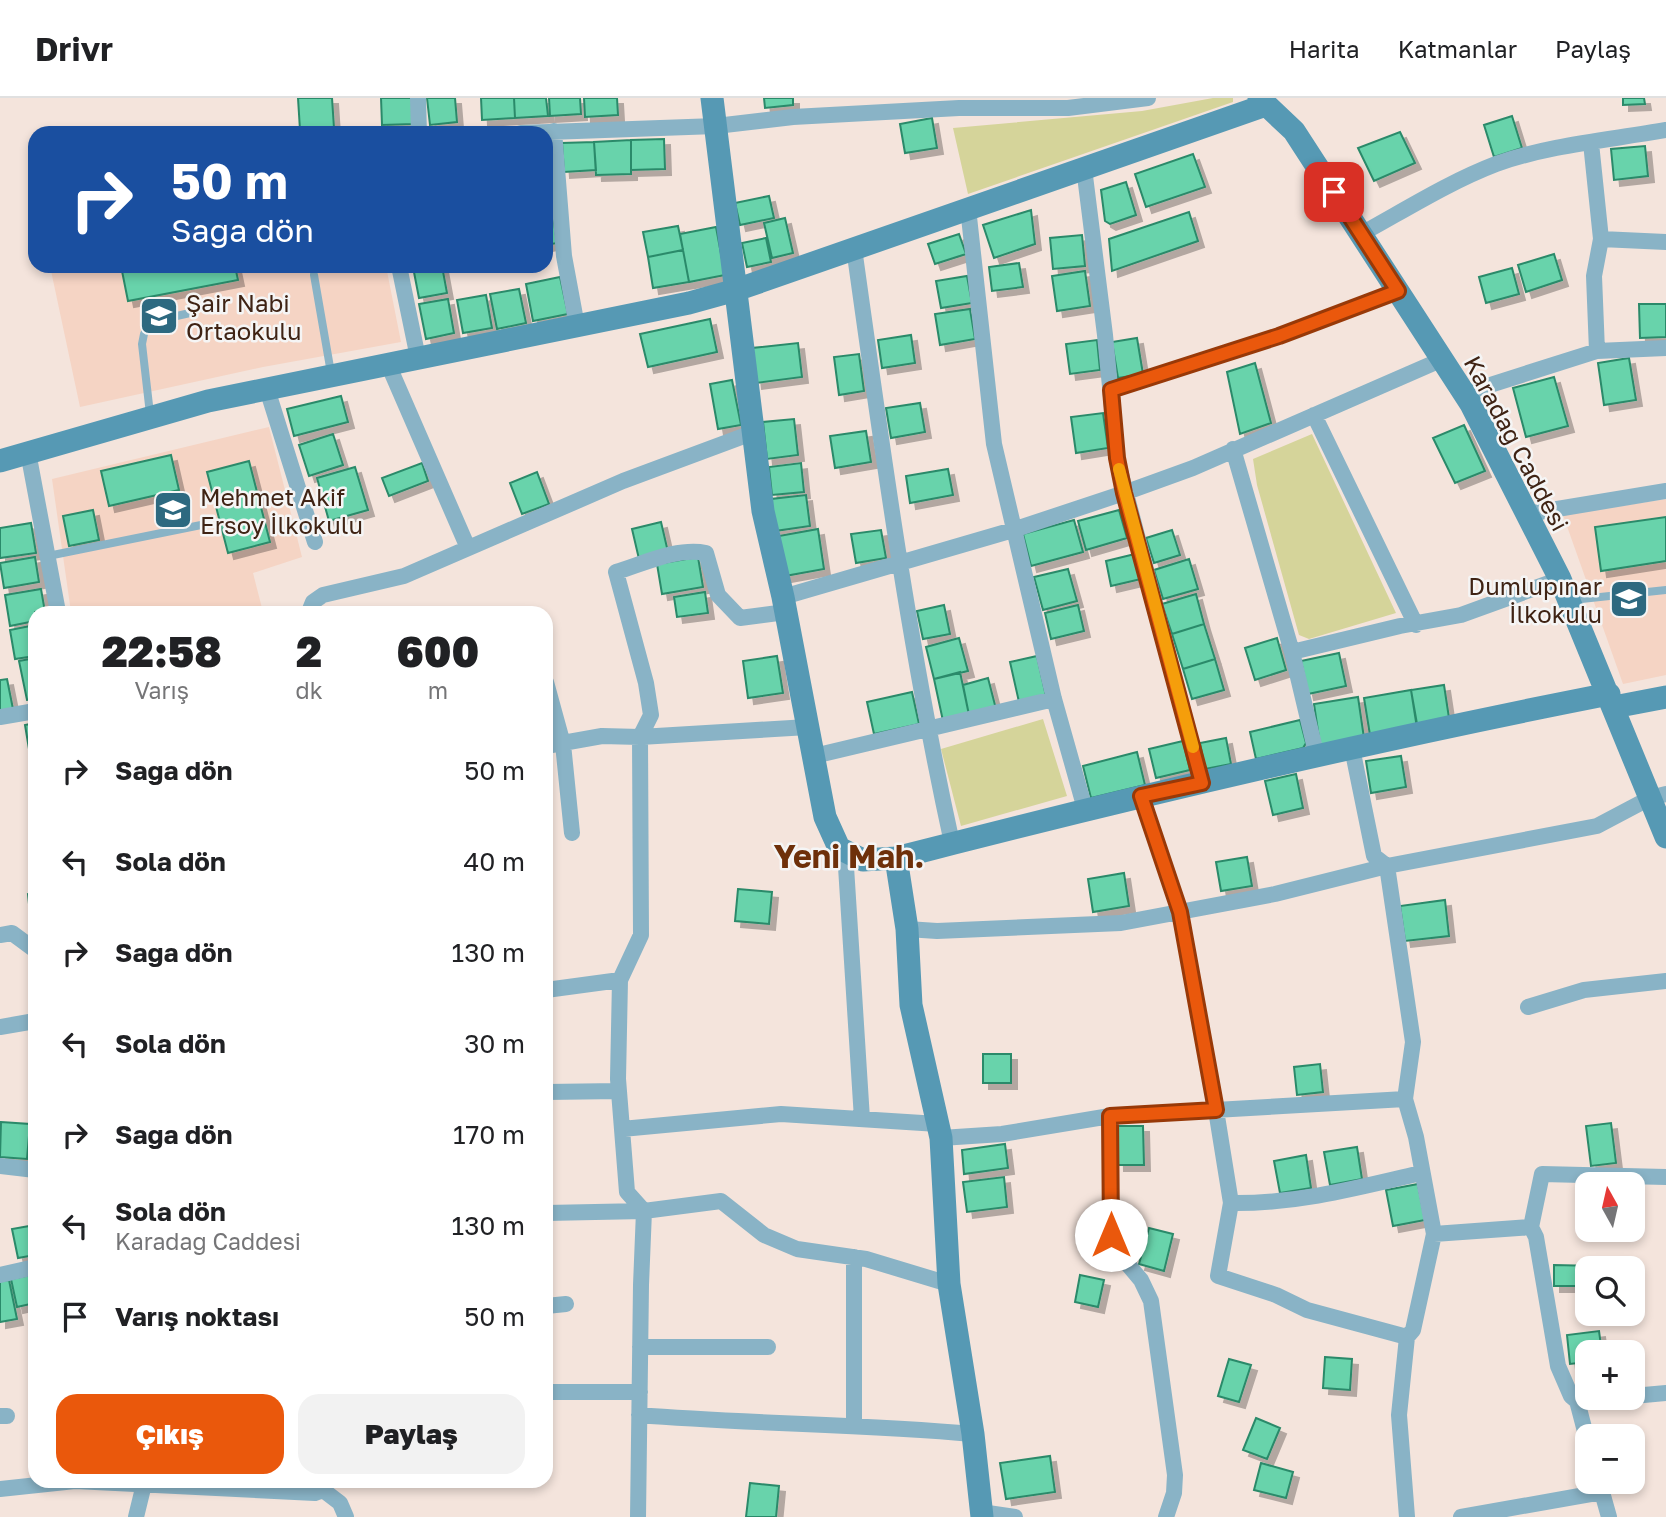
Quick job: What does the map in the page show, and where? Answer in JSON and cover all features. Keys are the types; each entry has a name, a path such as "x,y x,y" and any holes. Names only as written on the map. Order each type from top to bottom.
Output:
{"street":[{"path":"418,98 419,126"},
{"path":"712,98 752,433 764,511 785,604 825,817 839,848 863,860 896,858 1141,796 1352,748 1611,701 1666,697"},
{"path":"577,326 564,256 554,131 716,126 880,105 1068,108 1149,98"},
{"path":"0,461 208,401 689,303 736,290 1084,168 1266,100"},
{"name":"Karadağ Caddesi","path":"1266,100 1294,131 1465,393 1564,589 1611,701 1658,796 1666,837"},
{"path":"1361,234 1454,183 1497,164 1548,151 1666,130"},
{"path":"1591,143 1601,239 1594,276 1597,351"},
{"path":"1084,168 1117,458 1202,783"},
{"path":"968,208 994,444 1054,699 1085,810"},
{"path":"1601,239 1666,242"},
{"path":"854,248 898,564 927,730 952,843"},
{"path":"400,273 418,358"},
{"path":"1111,390 1279,336 1398,291"},
{"path":"1465,393 1597,351 1666,348"},
{"path":"638,1517 644,1211 627,1192 619,1091 620,980 641,935 640,737 651,715 646,683 616,572 666,557 698,551 706,553 718,595 740,618 898,564 1013,530 1193,468 1443,359"},
{"path":"388,364 468,548"},
{"path":"267,389 315,541"},
{"path":"1314,415 1416,625"},
{"path":"311,606 323,595 404,576 623,481 752,433"},
{"path":"1233,449 1292,652 1317,757"},
{"path":"28,452 57,606"},
{"path":"1527,514 1666,491"},
{"path":"1292,652 1564,589"},
{"path":"814,756 1054,699"},
{"path":"553,708 563,744 572,832"},
{"path":"0,717 28,712"},
{"path":"553,745 602,736 640,737 808,727"},
{"path":"1352,748 1374,856 1387,866 1413,1042 1405,1099 1416,1137 1434,1234 1413,1330 1406,1337 1399,1415 1407,1517"},
{"path":"1141,796 1180,912 1231,1203 1218,1276 1276,1295 1307,1310 1406,1337"},
{"path":"907,929 950,931 1121,923 1275,894 1387,866 1597,826 1658,796"},
{"path":"845,850 862,1119"},
{"path":"896,858 907,929 911,1005 939,1131 949,1284 973,1434 982,1514 1015,1517"},
{"path":"0,935 12,933 28,945"},
{"path":"553,989 620,980"},
{"path":"1528,1007 1584,990 1666,981"},
{"path":"0,1027 28,1022"},
{"path":"553,1092 619,1091"},
{"path":"622,1129 781,1114 862,1119 939,1131 1002,1134 1110,1116 1405,1099"},
{"path":"1110,1116 1111,1235 1114,1248 1141,1280 1151,1301 1175,1475 1174,1493 1166,1517"},
{"path":"0,1166 28,1169"},
{"path":"1231,1203 1269,1204 1322,1196 1421,1173"},
{"path":"1575,1399 1558,1366 1536,1237 1531,1227 1542,1174 1666,1177"},
{"path":"553,1213 644,1211 721,1201 764,1235 797,1249 854,1257 949,1284"},
{"path":"1434,1234 1531,1227"},
{"path":"854,1257 854,1426"},
{"path":"0,1275 28,1268"},
{"path":"553,1305 566,1304"},
{"path":"640,1347 768,1348"},
{"path":"553,1392 640,1392"},
{"path":"1645,1395 1666,1393"},
{"path":"639,1415 973,1434"},
{"path":"0,1489 28,1486"},
{"path":"136,1517 143,1488"},
{"path":"244,1488 315,1493 320,1488"},
{"path":"326,1488 340,1503 346,1517"},
{"path":"1461,1517 1575,1493"},
{"path":"1603,1494 1609,1517"}],"lane":[{"path":"314,275 332,376"},
{"path":"151,417 142,344 144,334 150,321 190,313"},
{"path":"48,556 205,524"},
{"path":"1564,589 1666,590"}],"shaded area":[{"path":"1213,98 1233,98 1233,102 968,194 953,128 1142,111"},
{"name":"Şair Nabi Ortaokulu","path":"51,273 387,273 401,342 263,367 80,407"},
{"name":"Mehmet Akif Ersoy İlkokulu","path":"269,427 302,557 253,573 261,606 70,606 52,479"},
{"path":"1312,434 1396,613 1309,639 1299,635 1257,485 1253,459"},
{"name":"Dumlupınar İlkokulu","path":"1666,499 1666,675 1623,684 1563,515"},
{"path":"1043,719 1067,796 961,826 941,749"}],"building":[{"path":"298,98 332,98 334,126 300,126"},
{"path":"381,98 414,98 414,124 382,125"},
{"path":"427,98 455,98 457,122 430,125"},
{"path":"481,98 514,98 515,118 482,120"},
{"path":"514,98 546,98 548,116 515,118"},
{"path":"549,98 580,98 581,114 550,116"},
{"path":"584,98 617,98 618,115 585,117"},
{"path":"764,98 793,98 793,105 765,108"},
{"path":"1623,98 1644,98 1645,104 1623,105"},
{"path":"1512,116 1522,148 1494,157 1484,125"},
{"path":"932,118 937,148 905,153 900,124"},
{"path":"1400,132 1415,163 1374,181 1358,148"},
{"path":"664,139 665,169 631,170 631,140"},
{"path":"631,140 631,174 596,175 594,142"},
{"path":"594,142 596,170 564,172 562,143"},
{"path":"1645,146 1648,176 1614,180 1611,149"},
{"path":"1193,154 1205,187 1146,207 1135,174"},
{"path":"1126,182 1136,215 1110,224 1105,221 1101,190"},
{"path":"769,196 774,218 740,225 735,203"},
{"path":"1031,210 1035,244 994,258 983,225"},
{"path":"1189,212 1198,241 1112,271 1109,239"},
{"path":"553,215 557,243 553,244"},
{"path":"785,218 793,253 772,258 764,223"},
{"path":"678,226 683,250 648,257 643,232"},
{"path":"716,227 725,275 689,282 680,234"},
{"path":"959,234 966,254 935,264 928,244"},
{"path":"1082,235 1085,266 1053,269 1050,238"},
{"path":"766,238 771,262 747,267 742,243"},
{"path":"683,250 689,282 653,288 648,257"},
{"path":"1554,254 1562,280 1526,292 1518,265"},
{"path":"1019,263 1023,287 992,291 989,267"},
{"path":"1512,268 1519,294 1486,303 1479,277"},
{"path":"1085,271 1090,306 1057,311 1052,276"},
{"path":"122,273 236,273 238,280 128,301"},
{"path":"414,273 443,273 447,293 419,298"},
{"path":"967,276 972,303 941,308 936,281"},
{"path":"560,277 568,314 533,321 526,284"},
{"path":"519,289 526,323 497,329 490,294"},
{"path":"486,295 492,328 463,333 457,300"},
{"path":"448,299 454,333 426,339 419,304"},
{"path":"1639,304 1666,304 1666,337 1640,338"},
{"path":"970,309 975,339 940,345 935,314"},
{"path":"710,319 717,352 648,367 640,334"},
{"path":"911,335 915,363 882,368 878,340"},
{"path":"1137,338 1143,374 1118,378 1112,342"},
{"path":"1097,340 1100,370 1070,374 1066,344"},
{"path":"798,343 802,377 756,383 752,348"},
{"path":"859,354 864,391 839,395 834,357"},
{"path":"1629,358 1636,400 1604,405 1598,363"},
{"path":"1255,363 1271,423 1240,434 1227,372"},
{"path":"1554,377 1568,426 1526,437 1513,388"},
{"path":"732,380 741,425 718,429 710,384"},
{"path":"341,396 348,422 294,436 287,409"},
{"path":"920,403 925,432 891,438 886,408"},
{"path":"1103,413 1108,448 1076,453 1071,417"},
{"path":"794,419 798,455 767,459 763,422"},
{"path":"1464,425 1485,471 1455,483 1433,438"},
{"path":"866,431 871,462 835,468 830,436"},
{"path":"333,434 343,465 309,476 299,445"},
{"path":"171,455 179,490 109,506 101,471"},
{"path":"249,461 270,542 228,553 207,472"},
{"path":"422,463 428,481 389,496 382,478"},
{"path":"801,463 804,492 772,495 769,467"},
{"path":"355,467 368,510 329,521 317,478"},
{"path":"948,469 953,495 910,503 906,476"},
{"path":"537,472 549,504 522,514 510,483"},
{"path":"806,495 810,526 775,531 771,499"},
{"path":"93,510 99,540 69,546 63,516"},
{"path":"1119,510 1127,538 1086,550 1078,521"},
{"path":"1666,517 1666,561 1601,571 1595,527"},
{"path":"1074,520 1083,552 1031,566 1023,534"},
{"path":"661,522 668,552 639,559 632,529"},
{"path":"31,523 36,553 0,558 0,528"},
{"path":"818,529 824,569 785,576 779,536"},
{"path":"881,530 886,558 856,563 851,534"},
{"path":"1172,530 1180,555 1154,563 1146,538"},
{"path":"1135,554 1141,579 1111,586 1106,561"},
{"path":"35,557 39,582 4,588 0,563"},
{"path":"698,557 703,587 662,594 657,564"},
{"path":"1189,559 1198,589 1163,599 1154,570"},
{"path":"1068,569 1077,601 1043,610 1034,577"},
{"path":"41,589 44,606 28,606 28,622 10,626 5,595"},
{"path":"705,592 708,613 677,617 674,597"},
{"path":"1196,594 1204,624 1172,634 1162,604"},
{"path":"944,605 950,634 923,639 917,611"},
{"path":"1078,605 1084,631 1051,639 1045,613"},
{"path":"1204,624 1215,659 1183,669 1172,634"},
{"path":"28,626 28,657 15,659 10,630"},
{"path":"959,638 968,671 934,679 926,647"},
{"path":"1277,638 1286,670 1255,680 1245,648"},
{"path":"1339,653 1346,686 1308,694 1301,661"},
{"path":"777,656 783,693 748,698 743,661"},
{"path":"1037,656 1046,696 1019,702 1010,662"},
{"path":"28,659 28,700 27,700 19,661"},
{"path":"1215,659 1224,690 1192,699 1183,669"},
{"path":"960,672 969,715 943,721 934,679"},
{"path":"988,678 996,709 969,715 963,685"},
{"path":"7,679 13,709 0,711 0,680"},
{"path":"1444,685 1449,718 1417,724 1411,690"},
{"path":"1411,690 1417,728 1370,735 1364,698"},
{"path":"912,692 919,724 874,734 867,702"},
{"path":"1358,697 1364,738 1320,745 1314,704"},
{"path":"1300,720 1306,743 1303,748 1256,759 1250,732"},
{"path":"1226,738 1231,764 1205,769 1200,743"},
{"path":"1183,741 1190,770 1156,778 1149,749"},
{"path":"1137,752 1145,785 1091,798 1083,766"},
{"path":"1401,756 1406,787 1371,793 1366,761"},
{"path":"1296,774 1303,808 1273,815 1265,781"},
{"path":"1247,857 1252,886 1221,891 1216,862"},
{"path":"1124,873 1129,906 1093,912 1088,879"},
{"path":"738,889 772,892 769,924 735,921"},
{"path":"1445,900 1449,936 1405,941 1400,906"},
{"path":"983,1054 1011,1054 1011,1083 983,1083"},
{"path":"1320,1064 1323,1092 1297,1095 1294,1067"},
{"path":"1,1122 28,1124 27,1159 0,1157"},
{"path":"1611,1123 1616,1163 1591,1166 1586,1126"},
{"path":"1117,1126 1143,1126 1144,1165 1118,1165"},
{"path":"1005,1144 1008,1168 964,1174 962,1150"},
{"path":"1357,1147 1362,1179 1330,1185 1324,1152"},
{"path":"1306,1155 1311,1188 1280,1193 1274,1161"},
{"path":"1004,1177 1007,1207 967,1212 963,1182"},
{"path":"1418,1184 1425,1220 1393,1226 1386,1190"},
{"path":"28,1226 28,1256 18,1258 12,1229"},
{"path":"1149,1228 1173,1234 1164,1271 1139,1264"},
{"path":"1554,1265 1575,1266 1575,1286 1554,1286"},
{"path":"28,1275 28,1305 17,1307 11,1279"},
{"path":"1080,1275 1104,1280 1098,1307 1075,1302"},
{"path":"9,1280 17,1319 0,1322 0,1281"},
{"path":"1599,1331 1600,1340 1575,1340 1575,1363 1570,1364 1567,1335"},
{"path":"1325,1357 1352,1359 1350,1390 1323,1388"},
{"path":"1229,1359 1251,1365 1239,1402 1218,1396"},
{"path":"1256,1418 1280,1428 1267,1459 1243,1450"},
{"path":"1050,1456 1055,1492 1006,1499 1000,1463"},
{"path":"1261,1463 1293,1472 1286,1498 1254,1490"},
{"path":"750,1483 779,1486 776,1517 746,1517"}],"slow traffic":[{"path":"1119,469 1193,747"}],"place":[{"name":"Şair Nabi Ortaokulu","path":"159,316"},
{"name":"Mehmet Akif Ersoy İlkokulu","path":"173,510"},
{"name":"Dumlupınar İlkokulu","path":"1629,599"}],"district":[{"name":"Yeni Mah.","path":"849,856"}],"route":[{"path":"1111,1235 1110,1116 1216,1110 1180,912 1141,796 1202,783 1124,493 1117,458 1111,390 1279,336 1398,291 1334,192"}]}
